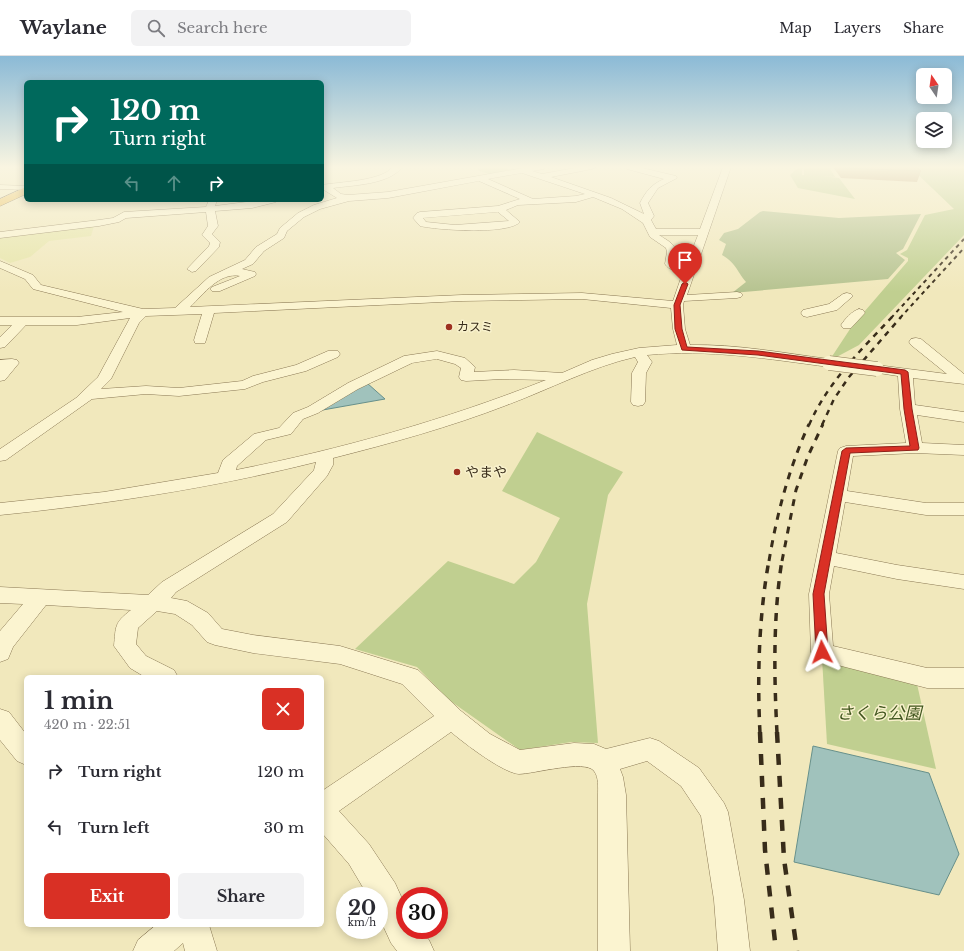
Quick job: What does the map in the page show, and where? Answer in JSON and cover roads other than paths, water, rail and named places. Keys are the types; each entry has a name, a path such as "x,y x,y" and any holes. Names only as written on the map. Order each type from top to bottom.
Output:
{"street":[{"path":"0,235 99,224 116,220 124,215 179,209"},
{"path":"192,270 214,247 215,242 207,235 213,226 212,209"},
{"path":"179,311 213,279 249,262 260,249 281,236 283,230 301,216 314,209"},
{"path":"500,209 515,222 510,224 454,229 423,224 418,218 420,215 500,209"},
{"path":"626,209 646,220 653,235 670,246 672,252 670,264 676,268 690,270"},
{"path":"646,209 649,216 646,220"},
{"path":"684,349 679,329 679,301 712,209"},
{"path":"652,232 704,232"},
{"path":"0,264 29,277 38,287 143,313"},
{"path":"197,295 242,280 251,274 230,271"},
{"path":"0,321 77,321 143,313 462,298 582,296 679,301 737,295"},
{"path":"807,313 832,307 847,296"},
{"path":"200,340 209,310"},
{"path":"0,456 81,401 104,379 134,322 143,313"},
{"path":"847,325 859,313"},
{"path":"0,344 23,321"},
{"path":"916,342 963,380"},
{"path":"0,509 95,498 226,478 324,456 446,422 497,404 612,358 639,353 684,349 758,353 963,380"},
{"path":"638,402 639,373 645,362 639,353"},
{"path":"87,395 146,390 178,392 245,385 258,379 301,368 333,354"},
{"path":"226,478 229,464 260,437 285,431 298,416 314,410 353,386 409,359 437,355 460,361 468,367 466,377 502,374 565,377"},
{"path":"0,364 12,363 0,377"},
{"path":"905,372 908,409 915,448"},
{"path":"908,409 964,417"},
{"path":"964,450 915,448 846,451 819,594 822,652 927,678 964,678"},
{"path":"162,675 138,662 125,646 126,625 153,603 169,587 280,518 320,472 325,464 324,456"},
{"path":"838,495 926,509 964,509"},
{"path":"826,558 897,572 964,582"},
{"path":"0,594 153,603 180,607 200,619 215,636 266,646 340,655 410,677 452,718 481,742 518,762 574,755 594,756 603,762 610,777 612,795 614,951"},
{"path":"0,653 2,644 42,596"},
{"path":"324,807 452,718"},
{"path":"0,720 24,751"},
{"path":"603,762 650,749 690,777 714,812 729,900 734,951"},
{"path":"324,814 360,854 384,894 402,932 418,951"},
{"path":"149,951 179,927"},
{"path":"194,927 201,951"}],"water":[{"path":"367,383 385,399 317,411"},
{"path":"813,746 929,773 959,854 939,895 794,862"}],"railway":[{"path":"891,318 964,239"},
{"path":"900,318 964,248"},
{"path":"809,425 825,395 835,381 892,317"},
{"path":"822,425 834,399 849,377 901,317"},
{"path":"769,561 784,491 795,457 809,424"},
{"path":"782,561 796,490 808,456 823,424"},
{"path":"760,733 759,690 761,624 769,560"},
{"path":"777,733 775,646 777,603 782,560"},
{"path":"760,732 765,850 776,951"},
{"path":"777,732 784,859 797,951"}],"place":[{"name":"カスミ","path":"449,327"},
{"name":"やまや","path":"457,472"}],"park label":[{"name":"さくら公園","path":"879,713"}]}
